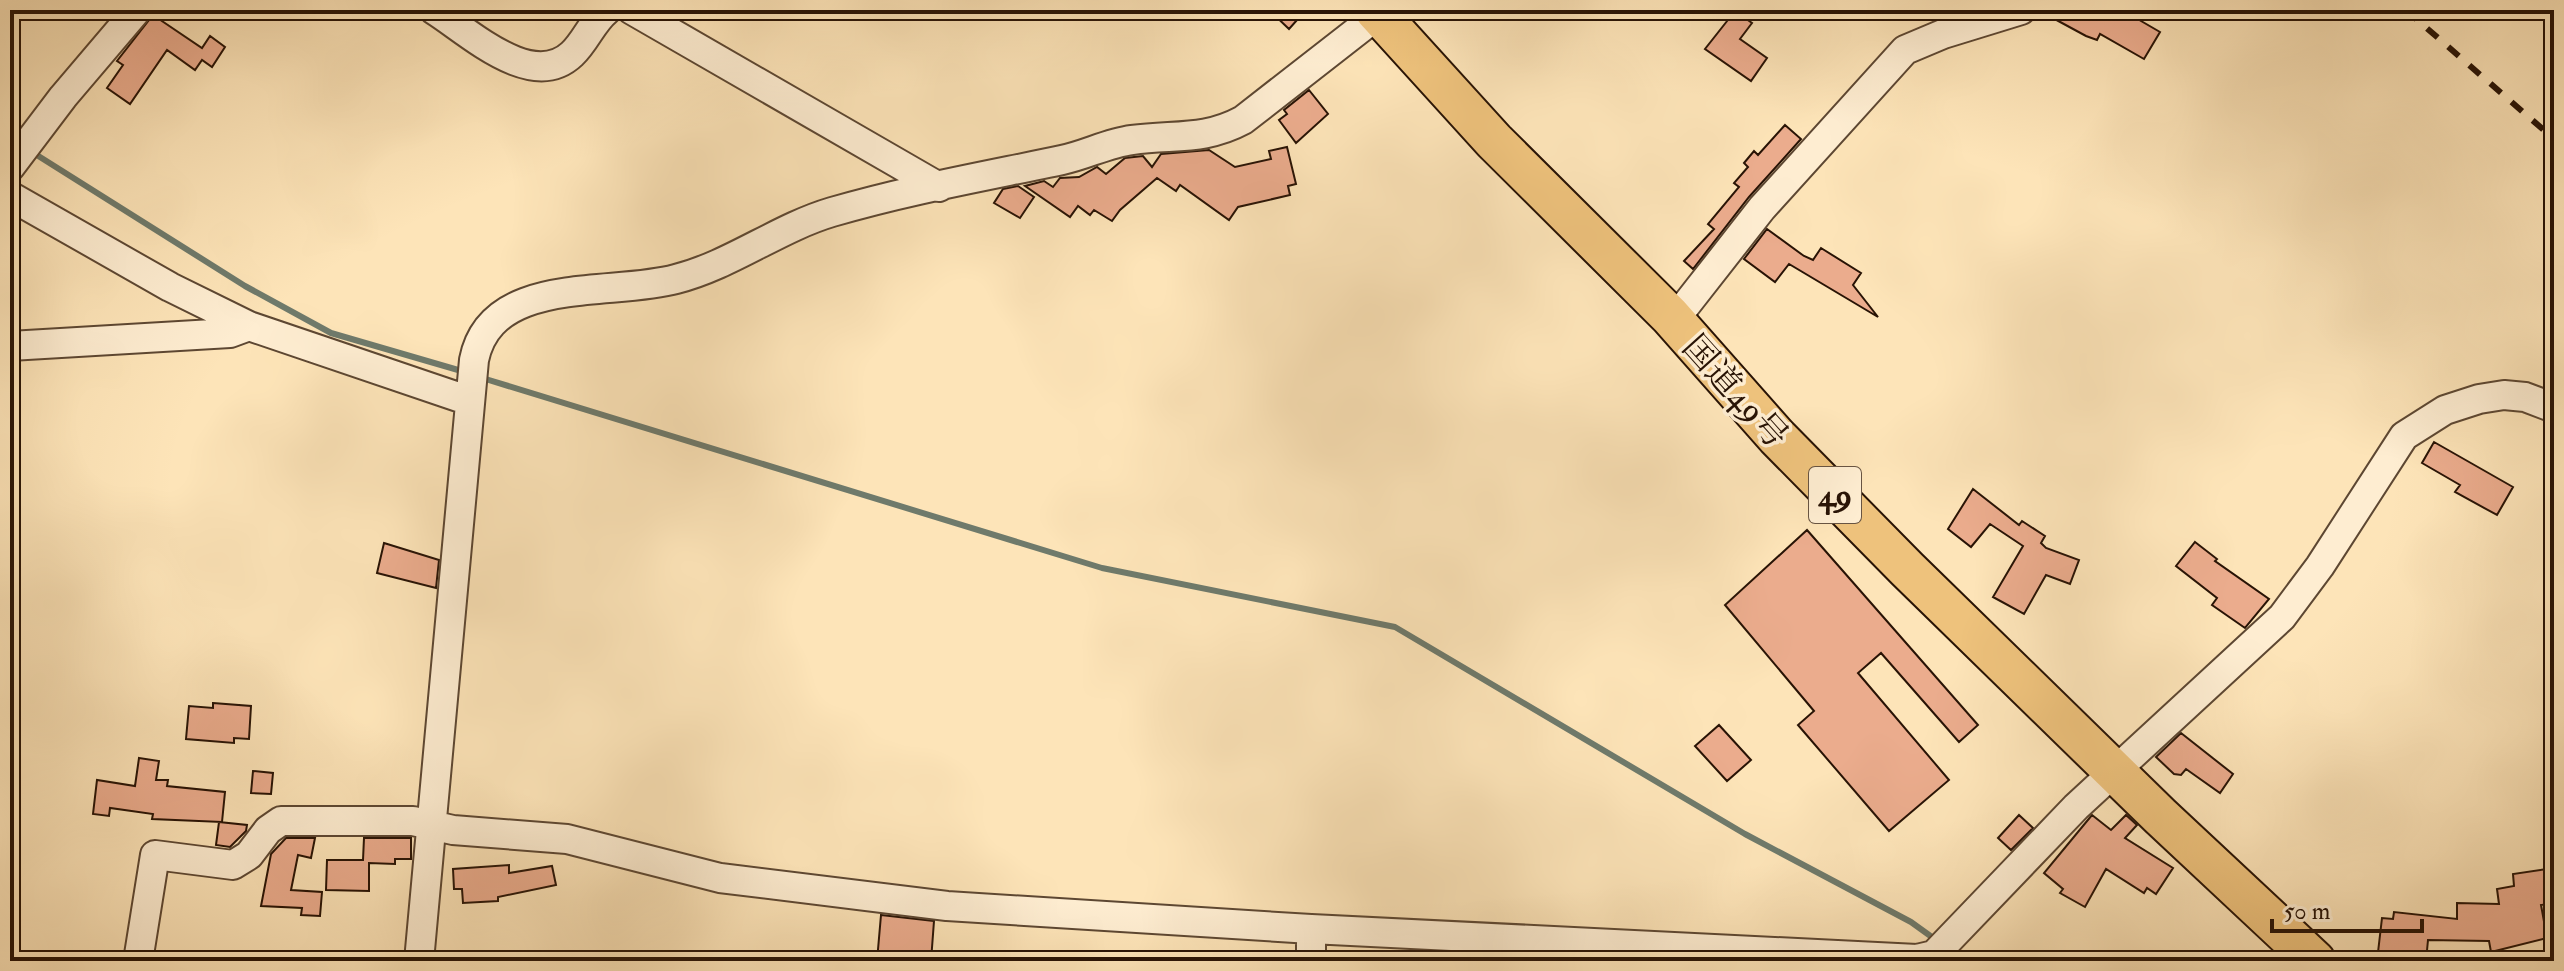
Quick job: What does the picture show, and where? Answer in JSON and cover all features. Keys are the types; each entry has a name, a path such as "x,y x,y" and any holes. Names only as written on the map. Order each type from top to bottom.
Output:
{"highway":[{"name":"国道49号","path":"1377,12 1494,141 1670,316 1777,437 2115,772 2315,961"}],"street":[{"path":"10,167 63,97 137,10"},
{"path":"434,10 517,62 541,67 564,61 607,10"},
{"path":"632,10 939,187"},
{"path":"1670,316 1686,305 1762,208 1905,50 1943,34 2021,10"},
{"path":"419,961 470,401 480,335 493,319 511,307 538,299 674,280 830,213 1085,155 1132,140 1203,136 1221,131 1243,120 1377,12"},
{"path":"10,196 170,287 249,326 470,401"},
{"path":"10,346 230,333 249,326"},
{"path":"138,961 155,855 233,865 257,847 273,825 295,819 413,821 592,843 720,878 947,906 1311,929 1917,959 1934,955 2076,807 2282,617 2320,566 2404,436 2445,410 2479,399 2504,395 2525,397 2554,408"},
{"path":"1311,929 1311,961"}],"building":[{"path":"1269,10 1306,10 1289,29"},
{"path":"2038,10 2122,10 2160,32 2144,59 2100,34 2097,40 2086,36"},
{"path":"1735,11 1752,23 1740,39 1767,58 1751,81 1705,49"},
{"path":"153,15 202,48 210,36 225,47 212,67 202,60 195,70 167,50 130,104 107,88 123,65 117,61"},
{"path":"1309,90 1328,114 1296,143 1279,120 1287,114 1284,110"},
{"path":"1785,125 1801,139 1749,197 1693,269 1684,261 1714,229 1708,224 1739,187 1734,183 1748,167 1744,163 1754,151 1758,155"},
{"path":"1287,147 1296,184 1288,186 1290,195 1238,207 1229,220 1180,185 1176,191 1157,178 1120,210 1112,221 1094,210 1090,215 1078,206 1070,217 1025,186 1044,181 1053,187 1060,178 1079,177 1097,167 1106,174 1125,158 1143,156 1152,167 1161,154 1209,150 1235,167 1271,159 1269,151"},
{"path":"1018,186 1034,197 1020,218 994,203 1003,189"},
{"path":"1767,229 1804,256 1813,260 1821,248 1861,273 1853,285 1878,317 1789,264 1775,282 1744,259"},
{"path":"2434,442 2513,487 2497,515 2455,492 2460,485 2422,463"},
{"path":"1973,489 2019,525 2022,521 2045,536 2041,543 2046,548 2079,560 2070,584 2046,575 2024,614 1993,597 2023,546 1990,524 1971,547 1948,529"},
{"path":"1807,530 1978,725 1959,742 1881,653 1858,673 1949,780 1889,831 1798,725 1814,711 1725,605"},
{"path":"2195,542 2217,559 2215,561 2269,599 2245,628 2212,605 2217,598 2176,566"},
{"path":"384,543 439,560 436,588 377,573"},
{"path":"213,703 251,706 249,739 234,738 234,743 186,739 189,706 213,708"},
{"path":"1719,725 1751,760 1727,781 1695,746"},
{"path":"2181,733 2233,774 2220,793 2186,769 2181,775 2174,774 2156,757"},
{"path":"139,758 159,761 156,780 168,780 167,786 225,792 222,822 152,819 153,814 110,808 109,816 93,814 97,780 135,786"},
{"path":"253,771 273,773 271,794 251,793"},
{"path":"2019,815 2033,828 2011,850 1998,838"},
{"path":"2092,815 2111,830 2126,815 2137,825 2125,838 2173,868 2156,894 2147,888 2144,893 2106,869 2085,907 2060,893 2063,889 2044,873"},
{"path":"219,822 247,825 246,831 230,847 216,845"},
{"path":"286,838 315,838 311,858 298,855 291,890 322,892 320,916 301,915 302,908 261,906 271,854"},
{"path":"364,838 411,838 411,859 395,859 395,864 369,863 369,891 326,890 327,860 363,860"},
{"path":"509,865 509,873 552,866 556,885 498,897 498,901 463,903 462,889 454,889 453,869"},
{"path":"2554,868 2554,903 2541,905 2547,938 2491,952 2489,941 2428,940 2426,961 2377,961 2382,918 2393,919 2394,912 2457,919 2457,903 2499,904 2497,889 2514,886 2513,874"},
{"path":"881,915 934,921 931,961 877,961"}],"waterway":[{"path":"32,152 245,286 331,333 465,372"},
{"path":"479,377 1102,568 1395,627 1745,834 1911,922 1936,940"},
{"path":"1948,949 1964,961"}],"railway":[{"path":"2406,10 2554,139"}]}
